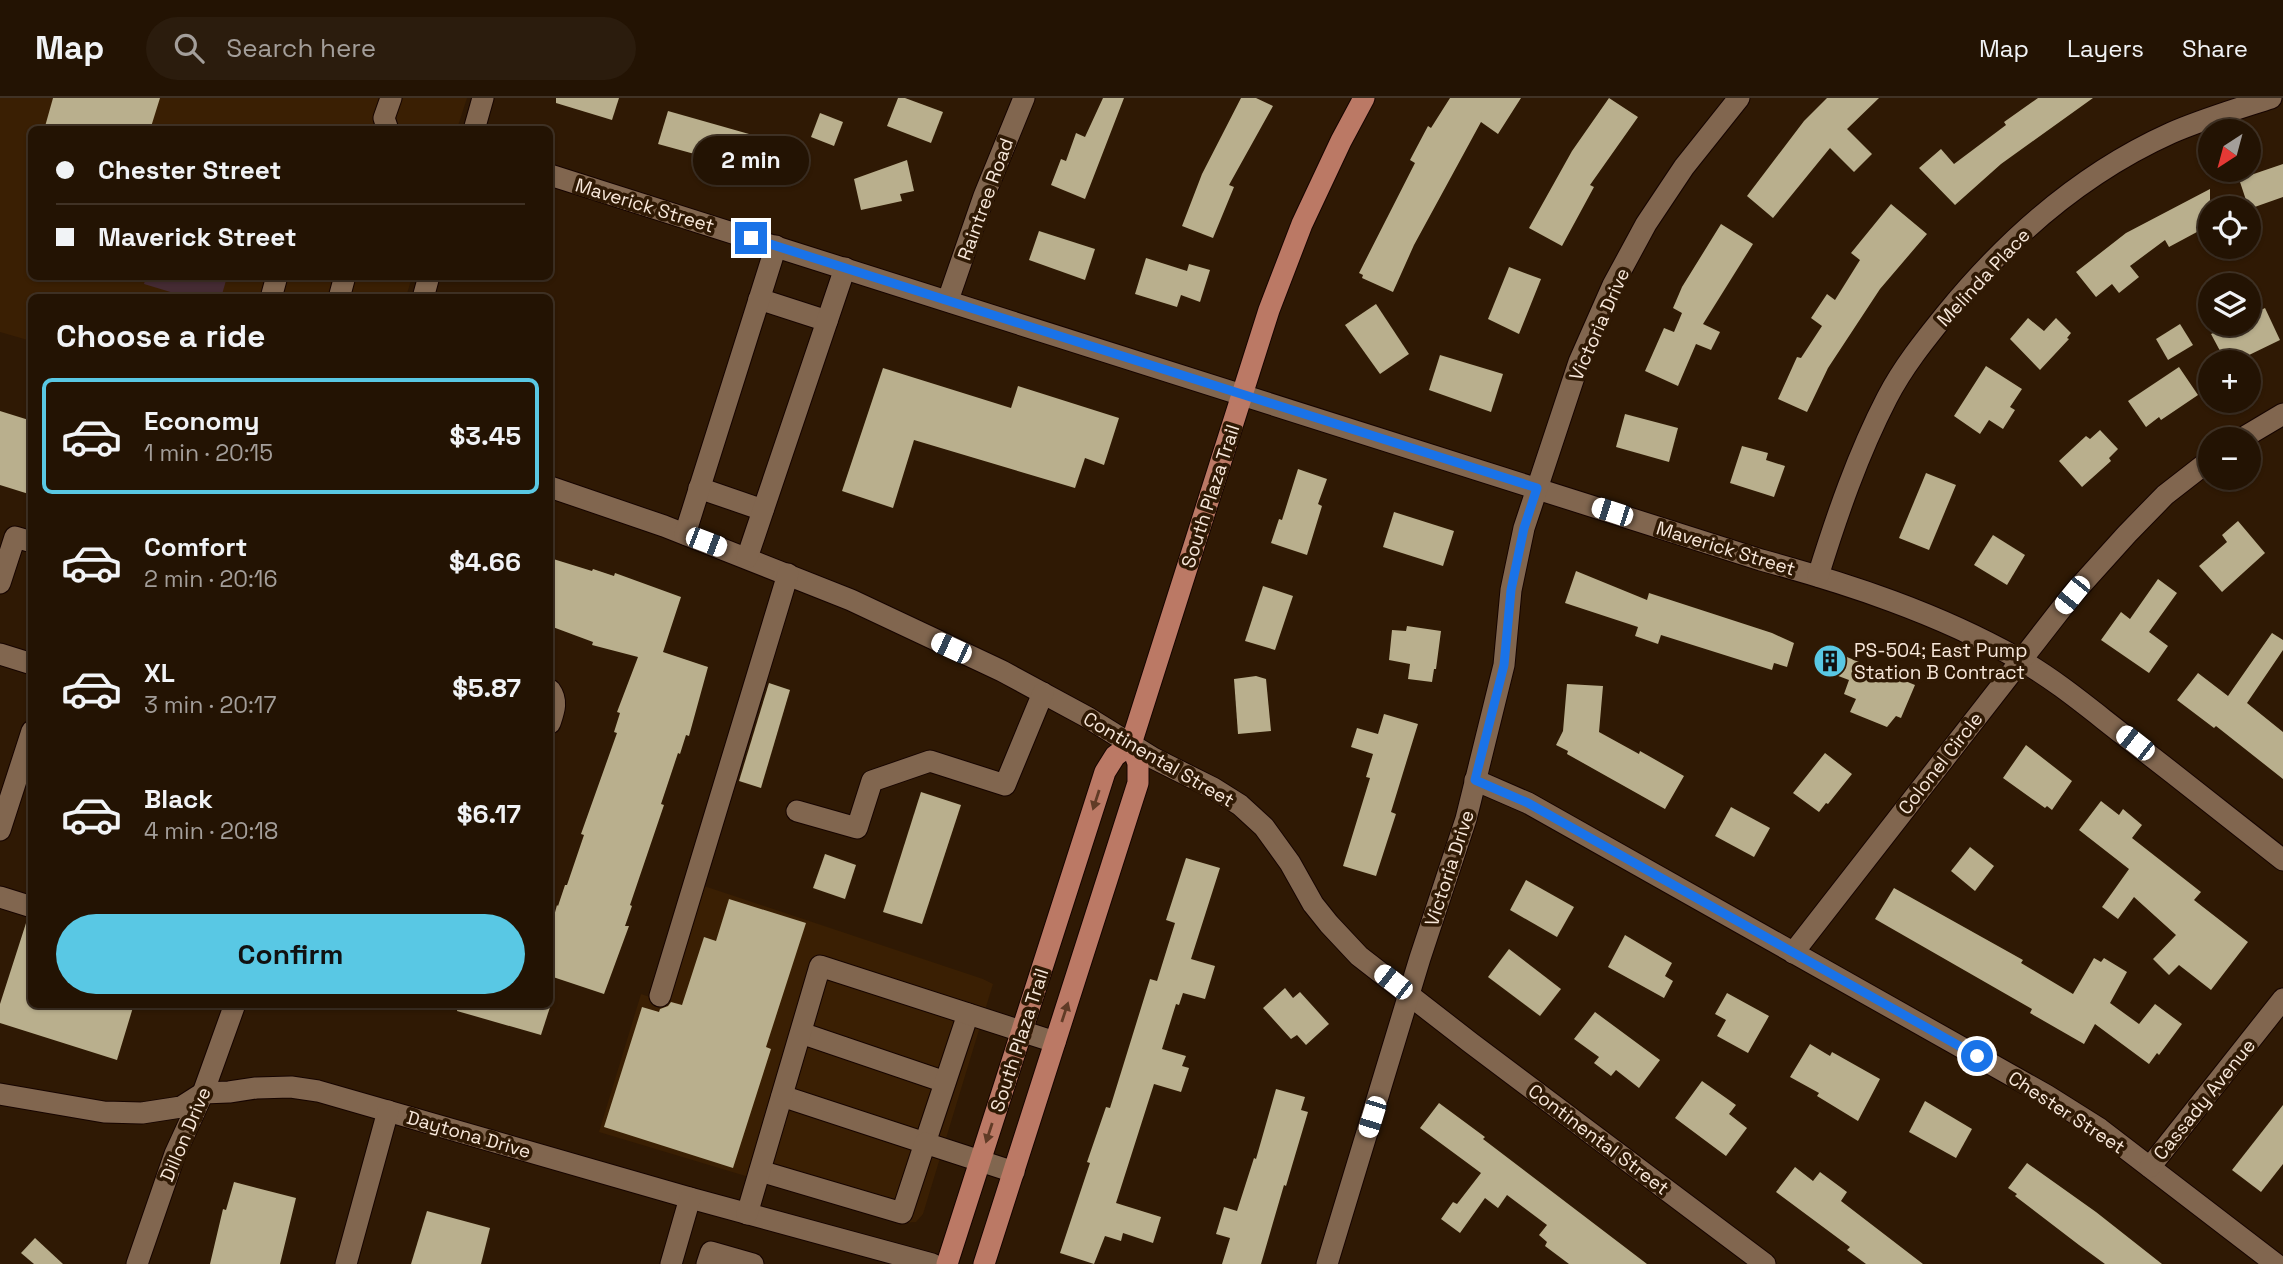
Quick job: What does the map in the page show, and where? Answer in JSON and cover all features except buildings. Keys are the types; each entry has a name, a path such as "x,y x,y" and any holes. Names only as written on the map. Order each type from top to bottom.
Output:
{"main road":[{"name":"South Plaza Trail","path":"947,1264 1105,772 1115,756 1131,744 1269,310 1302,225 1364,98"},
{"name":"South Plaza Trail","path":"984,1264 1138,783 1138,763 1131,744"}],"street":[{"path":"387,126 384,118 391,98"},
{"path":"475,126 483,98"},
{"name":"Raintree Road","path":"948,300 984,196 1024,98"},
{"name":"Victoria Drive","path":"1327,1264 1465,819 1504,665 1511,590 1521,540 1579,362 1614,285 1646,225 1684,167 1739,98"},
{"name":"Melinda Place","path":"1818,576 1860,458 1888,397 1914,354 1968,287 2008,245 2053,206 2119,161 2169,134 2271,98"},
{"name":"Maverick Street","path":"553,176 1818,576 1908,607 1981,639 2020,660 2070,693 2283,860"},
{"path":"685,534 776,246"},
{"path":"747,558 845,268"},
{"path":"759,299 827,321"},
{"path":"2261,427 2283,414"},
{"name":"Colonel Circle","path":"1793,953 2072,595 2165,495 2198,469"},
{"name":"Continental Street","path":"553,487 685,534 864,606 1002,671 1240,805 1264,827 1290,863 1313,904 1359,956 1765,1264"},
{"path":"699,488 764,510"},
{"path":"0,583 15,537 28,541"},
{"path":"660,996 789,574"},
{"path":"0,654 28,663"},
{"path":"797,811 857,828 872,781 930,761 1005,785 1043,693"},
{"path":"553,694 553,713"},
{"path":"2,817 22,793 28,756"},
{"name":"Chester Street","path":"1475,780 1528,803 2046,1095 2100,1129 2276,1264"},
{"path":"0,897 28,906"},
{"path":"747,1213 820,966 1055,1042"},
{"name":"Cassady Avenue","path":"2150,1167 2283,999"},
{"name":"Dillon Drive","path":"137,1264 175,1154 203,1093 234,1008"},
{"path":"760,1171 902,1213 968,1014"},
{"path":"801,1033 945,1082"},
{"name":"Daytona Drive","path":"0,1094 104,1112 142,1113 181,1107 203,1093 291,1087 318,1091 690,1198 932,1264"},
{"path":"782,1096 1014,1172"},
{"path":"346,1264 388,1111"},
{"path":"671,1264 690,1198"},
{"path":"707,1264 711,1252 753,1264"}],"shaded area":[{"path":"0,98 467,98 458,126 28,126 28,280 411,280 407,294 28,294 28,340 0,332"},
{"path":"145,280 226,280 222,294 177,294 144,284"},
{"path":"698,884 993,984 923,1214 916,1222 902,1223 599,1132 641,994 659,1000"}],"place":[{"name":"PS-504; East Pump Station B Contract","path":"1830,661"}],"route":[{"path":"751,238 1537,488 1524,528 1511,590 1504,665 1475,780 1528,803 1977,1056"}]}
